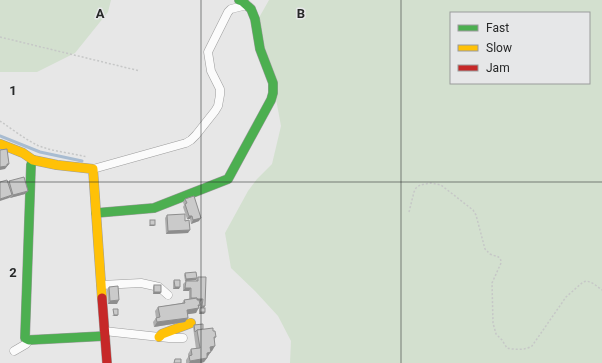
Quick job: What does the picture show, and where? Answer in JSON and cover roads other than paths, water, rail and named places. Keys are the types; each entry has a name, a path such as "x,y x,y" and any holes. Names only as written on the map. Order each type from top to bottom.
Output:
{"street":[{"path":"0,144 23,153 33,160 57,165 94,169 186,143 196,135 218,106 220,89 211,71 208,52 228,12 243,3 251,9 255,19 260,49 272,83 273,93 271,100 228,179 154,208 96,213"},
{"path":"29,340 25,338 31,165 33,160"},
{"path":"94,169 106,363"},
{"path":"102,285 141,284 159,287 168,295"},
{"path":"159,337 162,334 191,323"},
{"path":"14,351 26,344 29,340 105,334 183,338"}],"waterway":[{"path":"0,136 40,152 82,161"}]}
